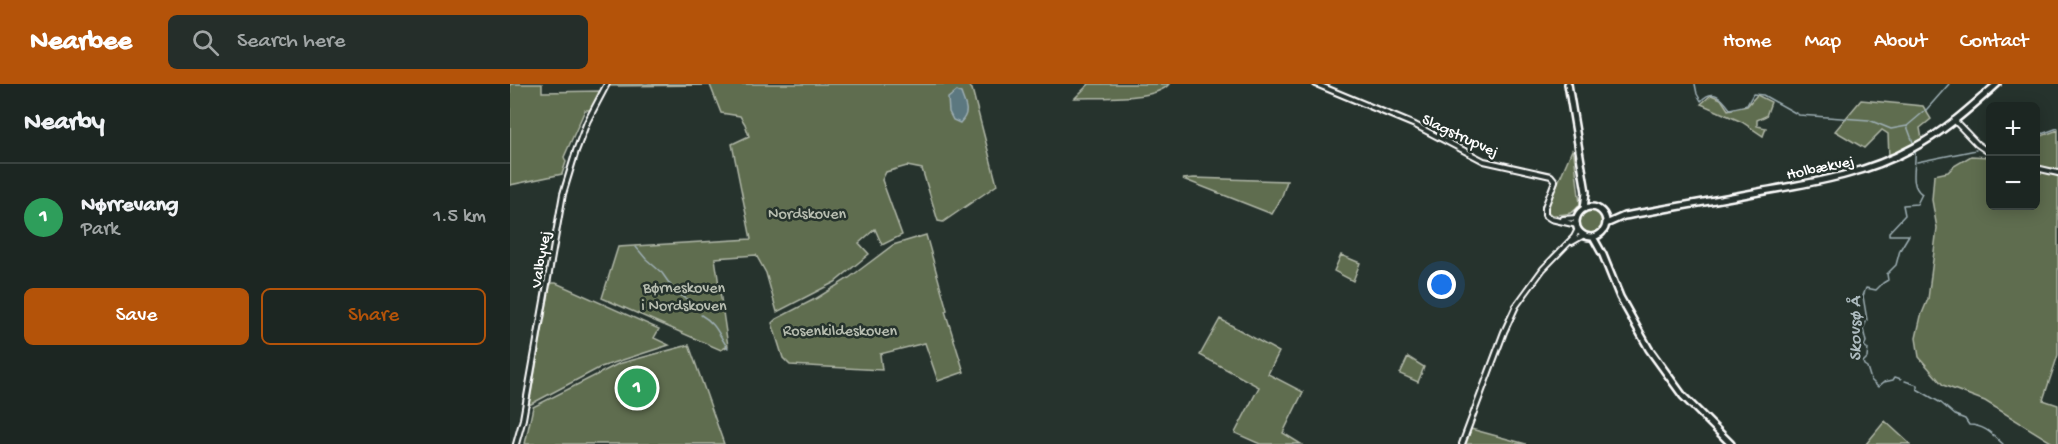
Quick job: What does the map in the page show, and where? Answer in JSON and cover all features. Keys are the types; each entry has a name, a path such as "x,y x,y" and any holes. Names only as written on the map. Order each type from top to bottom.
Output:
{"main road":[{"path":"1568,84 1586,192 1592,207"},
{"name":"Holbækvej","path":"1605,216 1624,216 1842,176 1874,166 1914,148 1954,120 1997,84"},
{"path":"1584,209 1592,207 1600,210 1605,216 1606,224 1600,234 1593,237 1584,235 1578,227 1577,218 1584,209 1586,192"},
{"name":"Holbækvej","path":"1606,224 1624,216"},
{"path":"1600,234 1603,255"},
{"path":"1593,237 1620,297 1649,349 1683,396 1731,444"}],"street":[{"name":"Valbyvej","path":"516,444 524,413 566,183 585,129 607,84"},
{"name":"Slagstrupvej","path":"1316,84 1415,125 1484,161 1551,176 1554,183 1544,210 1548,218 1553,219"},
{"path":"1954,120 1986,150"},
{"path":"2040,169 2058,172"},
{"path":"1553,219 1577,218"},
{"path":"1462,444 1516,306 1536,277 1564,248 1578,227 1553,219"},
{"path":"1564,248 1584,235"}],"green space":[{"path":"510,84 542,84 542,92 601,91 591,110 585,110 564,157 566,162 562,174 510,185"},
{"name":"Nordskoven","path":"610,84 966,84 972,89 997,185 943,222 938,221 922,169 907,166 886,172 882,180 902,235 882,245 875,229 859,243 869,254 835,282 777,312 766,273 756,255 715,258 728,346 721,350 602,298 618,247 751,239 732,144 749,136 745,124 740,116 721,113 710,85 609,86"},
{"path":"1089,84 1169,84 1152,93 1139,96 1075,98"},
{"path":"1711,95 1721,99 1728,110 1747,106 1757,95 1771,102 1766,116 1757,120 1757,126 1766,128 1763,136 1742,122 1701,104"},
{"path":"1861,100 1923,106 1931,119 1920,128 1922,139 1889,157 1888,134 1882,130 1864,148 1835,131"},
{"path":"2058,130 2058,355 2043,400 2058,405 2058,444 2054,444 1985,401 1943,385 1919,357 1916,338 1928,299 1937,228 1932,200 1934,175 1948,172 1971,156 1986,157 1986,210 2040,210 2040,137"},
{"path":"1572,150 1580,204 1571,212 1552,215 1547,208"},
{"path":"1183,179 1287,181 1281,199 1272,214"},
{"path":"1591,210 1600,213 1603,222 1600,231 1591,234 1582,231 1579,222 1582,213"},
{"name":"Rosenkildeskoven","path":"926,235 947,310 945,311 964,372 938,381 925,343 880,354 882,370 790,365 783,358 772,323 776,319 849,278 893,245"},
{"path":"1341,255 1360,263 1353,281 1334,271"},
{"path":"552,283 659,329 654,338 669,345 601,367 529,405"},
{"path":"1220,319 1279,352 1268,374 1303,392 1283,433 1301,444 1260,444 1235,433 1259,387 1200,355"},
{"path":"689,345 724,444 525,444 533,407 618,364"},
{"path":"1408,357 1424,367 1418,382 1400,374"},
{"path":"1885,421 1910,444 1866,444"},
{"path":"1471,429 1526,444 1466,444"}],"water":[{"path":"957,91 961,93 966,108 960,123 953,120 949,112 948,98"}],"waterway":[{"path":"1695,84 1701,101 1713,94 1730,109 1747,105 1753,94 1763,95 1799,115 1869,120 1891,129 1907,126 1927,109 1949,84"},
{"path":"1907,126 1914,145"},
{"path":"2040,135 2058,128"},
{"name":"Skovsø Å","path":"1901,379 1895,377 1878,387 1871,380 1867,367 1864,365 1868,349 1864,346 1866,342 1863,329 1867,320 1863,296 1866,288 1876,290 1888,280 1887,274 1896,265 1900,250 1909,235 1889,235 1889,232 1905,215 1903,205 1917,204 1922,194 1915,185 1914,179 1915,149"},
{"path":"1917,162 1976,150"},
{"path":"636,247 662,273 676,293 689,300 693,306"},
{"path":"701,315 714,326 728,348"},
{"name":"Skovsø Å","path":"1905,381 1917,385 1917,389 1941,403 1955,415 1965,419 1969,425 1983,428 2003,444"}],"place":[{"name":"Nørrevang","path":"637,388"}],"park label":[{"name":"Børneskoven i Nordskoven","path":"684,295"}]}
